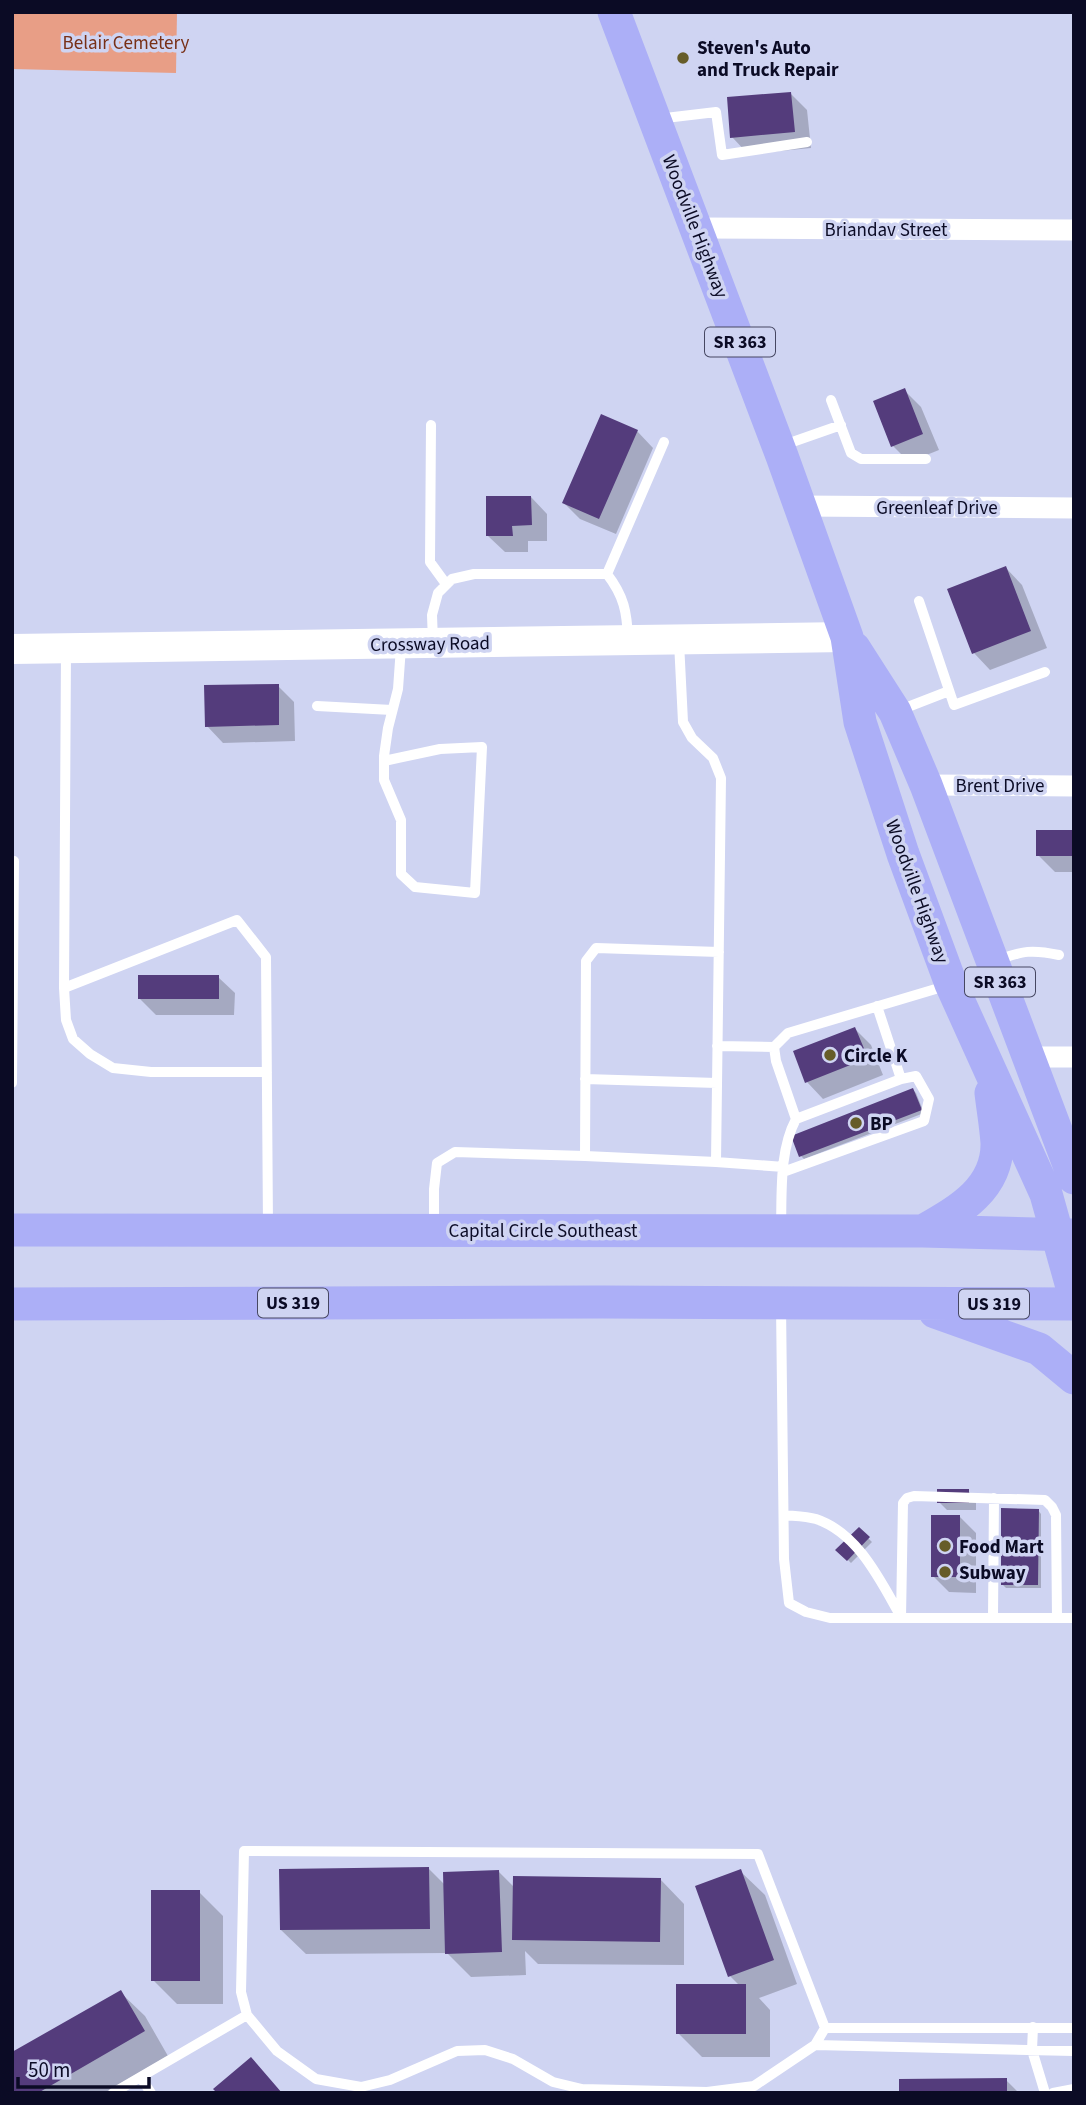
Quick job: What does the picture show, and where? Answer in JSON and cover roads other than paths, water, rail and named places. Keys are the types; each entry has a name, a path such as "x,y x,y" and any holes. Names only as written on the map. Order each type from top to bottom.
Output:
{"main road":[{"name":"Woodville Highway","path":"614,12 779,447 847,637 860,722 903,854 951,984 1066,1235 1074,1293"},
{"name":"Woodville Highway","path":"847,637 895,712 926,785 1074,1178"},
{"path":"923,1231 960,1210 989,1179 996,1160 997,1143 987,1061"},
{"name":"Capital Circle Southeast","path":"12,1230 923,1231 1066,1235"},
{"path":"913,1303 1039,1349 1074,1378"},
{"name":"US 319","path":"12,1304 1074,1304"}],"street":[{"name":"Briandav Street","path":"697,229 1074,230"},
{"name":"Greenleaf Drive","path":"800,506 1074,508"},
{"name":"Crossway Road","path":"12,649 847,637"},
{"name":"Brent Drive","path":"926,785 1074,786"},
{"path":"1030,1057 1074,1057"}],"lane":[{"path":"656,119 716,111 722,155 807,142"},
{"path":"831,400 851,453 861,459 926,458"},
{"path":"432,425 430,562 446,584"},
{"path":"779,447 841,425"},
{"path":"607,574 664,442"},
{"path":"433,643 432,615 438,593 452,579 474,574 607,574"},
{"path":"607,574 618,589 627,612 628,639"},
{"path":"919,600 954,705 1045,672"},
{"path":"679,639 682,722 692,738 713,758 721,778 716,1162"},
{"path":"384,761 440,749 482,747 475,893 415,887 401,874 401,820 384,780 384,761 398,689 402,644"},
{"path":"66,649 64,988 66,1020 73,1039 113,1069 151,1072 267,1072"},
{"path":"895,712 949,691"},
{"path":"317,706 392,710"},
{"path":"12,861 12,1083"},
{"path":"64,988 237,920 266,957 268,1230"},
{"path":"585,1156 586,961 596,948 719,951"},
{"path":"992,962 1023,951 1059,955"},
{"path":"717,1046 774,1047 788,1033 951,984"},
{"path":"877,1006 901,1079"},
{"path":"774,1047 776,1061 796,1119"},
{"path":"434,1230 437,1163 456,1152 716,1162 783,1170 924,1121 929,1099 916,1076 901,1079 796,1119 789,1131 783,1170 781,1231"},
{"path":"585,1079 717,1083"},
{"path":"781,1303 784,1559 789,1603 806,1612 830,1618 1074,1618"},
{"path":"901,1618 903,1503 914,1496 1045,1500 1056,1516 1057,1618"},
{"path":"993,1618 994,1498"},
{"path":"784,1515 816,1519 844,1535 876,1571 901,1618"},
{"path":"244,1851 758,1854 825,2028 815,2045 757,2090 707,2092 582,2089 553,2082 513,2059 485,2050 457,2051 390,2080 361,2087 316,2079 277,2051 247,2015 241,1992 244,1851"},
{"path":"113,2093 247,2015"},
{"path":"1033,2027 1032,2050 1045,2093"},
{"path":"825,2028 1074,2028"},
{"path":"815,2045 1074,2052"},
{"path":"141,2078 151,2093"},
{"path":"1053,2093 1074,2089"}],"place":[{"name":"Steven's Auto and Truck Repair","path":"683,58"},
{"name":"Circle K","path":"830,1055"},
{"name":"BP","path":"856,1123"},
{"name":"Food Mart","path":"945,1546"},
{"name":"Subway","path":"945,1572"}],"park label":[{"name":"Belair Cemetery","path":"126,42"}]}
